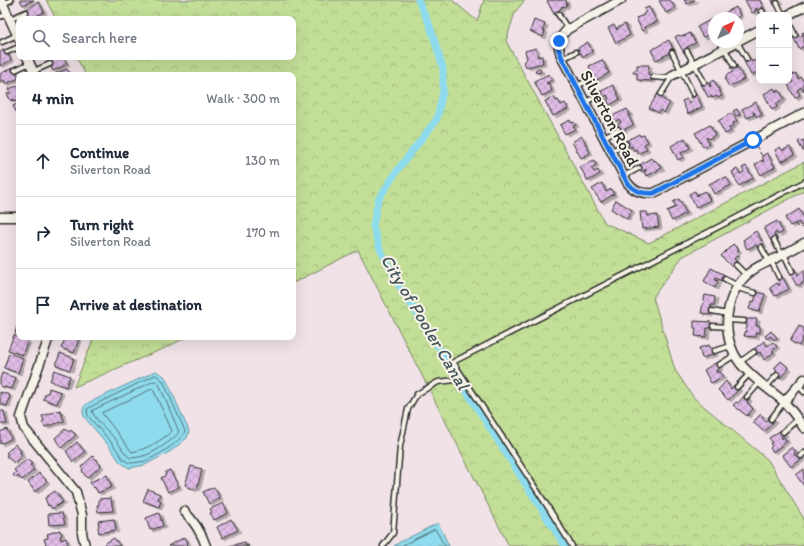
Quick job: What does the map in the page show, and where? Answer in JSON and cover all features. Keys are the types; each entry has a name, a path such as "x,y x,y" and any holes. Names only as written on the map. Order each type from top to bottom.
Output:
{"street":[{"path":"568,29 621,0"},
{"path":"5,1 6,17 16,33"},
{"path":"792,13 804,7"},
{"name":"Silverton Road","path":"568,29 562,34 559,41 558,48 562,59 628,184 634,189 646,194 654,193 804,113"},
{"path":"744,38 756,32"},
{"path":"673,75 694,64 718,48"},
{"path":"28,60 34,72"},
{"path":"0,217 16,217"},
{"path":"804,243 752,270 732,296 727,320 728,338 740,363 763,385 784,402 804,428"},
{"path":"48,340 22,417 24,428 76,492 82,516 82,534 85,546"},
{"path":"784,402 802,386"},
{"path":"184,511 202,535 206,546"}],"lane":[{"path":"777,3 782,12"},
{"path":"6,17 26,12"},
{"path":"558,14 568,29"},
{"path":"792,29 795,35"},
{"path":"2,42 16,37"},
{"path":"7,52 16,48"},
{"path":"725,48 734,66"},
{"path":"741,48 747,60"},
{"path":"687,51 704,82"},
{"path":"562,59 576,52"},
{"path":"672,52 693,94"},
{"path":"15,70 28,60"},
{"path":"36,72 50,64"},
{"path":"652,77 664,78 673,75"},
{"path":"661,94 673,75"},
{"path":"576,86 591,79"},
{"path":"585,102 600,94"},
{"path":"603,137 618,129"},
{"path":"611,151 626,144"},
{"path":"624,176 639,168"},
{"path":"572,546 454,362 804,182"},
{"path":"774,240 792,271"},
{"path":"761,247 779,277"},
{"path":"736,265 747,276"},
{"path":"725,279 738,287 755,293"},
{"path":"712,311 727,320"},
{"path":"713,326 727,320 744,321"},
{"path":"714,351 731,346"},
{"path":"740,363 754,352"},
{"path":"719,365 735,355"},
{"path":"737,387 750,373"},
{"path":"747,397 777,375"},
{"path":"383,546 393,533 400,446 408,409 417,394 438,382 464,378"},
{"path":"772,419 784,402"},
{"path":"783,432 798,419"}],"path":[{"path":"753,140 762,156"},
{"path":"795,224 799,228 804,227"}],"green space":[{"path":"46,0 452,0 477,21 484,0 525,0 515,12 506,41 605,223 649,243 804,162 804,191 682,257 653,297 675,370 694,398 768,460 804,519 804,546 509,546 358,250 296,281 296,72 84,72 78,60 296,60 296,16 54,16"},
{"path":"93,340 181,340 167,347 74,387"}],"water":[{"path":"156,371 166,379 189,431 187,438 171,451 145,465 129,468 120,462 109,446 85,418 83,408 90,402"},
{"path":"438,523 449,546 394,546 400,542"}],"building":[{"path":"20,0 34,0 23,5"},
{"path":"566,0 567,5 561,7 562,8 559,10 561,13 555,16 547,1"},
{"path":"670,0 675,8 666,13 659,1"},
{"path":"684,0 695,0 687,4"},
{"path":"745,0 760,0 764,10 759,12 757,8 755,9 756,11 752,13"},
{"path":"772,0 779,0 780,2 774,5"},
{"path":"39,2 44,12 36,16 28,16 25,10"},
{"path":"649,7 657,22 644,27 645,30 642,31 636,18 644,15 643,14 646,12 644,9"},
{"path":"736,7 738,12 727,12"},
{"path":"534,20 545,24 543,37 530,31"},
{"path":"708,21 708,35 703,37 697,27"},
{"path":"625,24 630,35 616,43 608,28 614,25 617,30 617,28"},
{"path":"804,32 804,46 799,49 793,36 798,33 800,37"},
{"path":"690,33 696,43 687,47 689,50 684,53 675,37 679,35 684,36"},
{"path":"669,40 674,51 656,60 651,50"},
{"path":"588,42 592,52 583,57 581,53 578,54 578,48"},
{"path":"536,48 538,57 542,56 543,63 526,67 524,62 527,59 525,51"},
{"path":"5,49 11,60 0,66 0,52"},
{"path":"750,58 752,62 756,60 756,72 751,75 744,61"},
{"path":"48,60 65,60 67,64 53,71"},
{"path":"602,60 606,70 607,69 609,73 593,82 590,76 593,75 589,66"},
{"path":"637,65 649,65 648,75 653,75 652,81 637,80 637,73 633,73 634,70 637,70"},
{"path":"736,65 744,79 729,87 725,79 727,77 726,75 733,72 730,68"},
{"path":"13,67 16,72 16,79 6,84 4,80 0,82 0,74"},
{"path":"67,69 68,72 60,72"},
{"path":"540,69 541,72 536,73 535,70"},
{"path":"796,73 798,79 801,77 804,82 804,91 801,87 797,90 800,95 795,98 788,85 792,84 793,82 792,75"},
{"path":"549,74 552,80 546,83 549,83 552,91 542,96 534,81"},
{"path":"714,80 722,96 718,98 717,96 712,98 711,96 708,97 701,84 707,81 710,87 710,83"},
{"path":"613,85 620,99 610,105 607,100 609,99 607,95 602,98 599,92"},
{"path":"16,86 16,100 14,101 14,99 11,101 7,94 11,93 9,89"},
{"path":"774,88 776,92 779,90 784,99 772,110 764,94"},
{"path":"658,93 663,96 662,99 670,103 664,113 660,110 658,113 649,108"},
{"path":"696,93 702,107 688,114 682,101 687,99 689,103 692,101 690,96"},
{"path":"554,97 561,105 565,103 568,109 553,116 545,101"},
{"path":"756,102 762,115 757,117 753,112 754,115 747,118 742,109"},
{"path":"16,104 16,112 13,106"},
{"path":"627,109 633,125 619,132 616,126 621,122 619,119 615,122 612,116"},
{"path":"737,109 740,115 736,116 733,111"},
{"path":"732,113 737,121 729,128 731,131 725,134 718,121"},
{"path":"570,120 571,123 574,122 576,125 573,126 575,129 565,134 560,125"},
{"path":"710,125 715,135 709,139 707,137 706,138 709,144 703,147 695,133"},
{"path":"639,134 640,136 644,135 648,142 644,144 647,149 638,154 636,149 634,151 632,146 628,148 624,142"},
{"path":"582,136 590,153 581,158 572,142"},
{"path":"685,138 690,148 681,153 683,157 678,160 671,146"},
{"path":"804,140 804,151 798,142"},
{"path":"780,147 783,151 790,147 794,155 781,162 775,150"},
{"path":"767,153 775,167 761,175 755,165 762,160 763,162 764,161 762,156"},
{"path":"651,158 653,161 655,160 662,168 647,176 644,172 646,169 641,172 638,166"},
{"path":"594,160 596,165 591,168 594,172 598,170 600,174 588,181 580,167"},
{"path":"746,166 753,178 739,186 732,172 737,169 740,174 744,172 742,168"},
{"path":"726,177 731,185 714,194 709,184"},
{"path":"602,183 606,192 611,189 614,194 601,202 592,189"},
{"path":"695,191 697,196 705,191 710,200 696,207 689,194"},
{"path":"679,199 686,213 672,221 667,211 676,207 673,202"},
{"path":"616,200 632,210 627,219 611,209"},
{"path":"799,209 804,218 804,224 801,226 799,222 790,226 785,218"},
{"path":"640,212 647,212 648,216 657,215 659,227 642,229"},
{"path":"777,221 783,232 777,234 776,232 774,234 776,238 771,241 764,228"},
{"path":"756,231 764,245 758,249 756,245 747,249 743,240"},
{"path":"733,244 739,250 736,253 738,255 734,259 737,262 732,267 721,256"},
{"path":"711,268 725,275 722,281 716,278 715,280 718,281 715,288 704,281"},
{"path":"795,269 798,275 804,270 804,282 797,286 789,272"},
{"path":"782,276 789,289 775,296 770,288 777,283 780,285 777,279"},
{"path":"757,292 765,294 759,312 749,309 752,301 754,302"},
{"path":"705,295 715,297 714,305 711,305 710,315 701,313"},
{"path":"746,319 757,319 756,326 760,326 760,333 756,332 756,337 744,336 747,327 745,324"},
{"path":"694,321 711,322 710,328 707,328 706,337 695,336 696,329 694,328"},
{"path":"799,326 804,328 804,335 799,346 790,341"},
{"path":"771,331 777,338 774,340 771,336 767,339 765,336"},
{"path":"14,335 16,336 16,340 28,341 22,355 8,350"},
{"path":"65,340 79,340 74,353 61,348"},
{"path":"764,341 767,346 773,342 777,347 772,351 774,352 764,360 760,352 756,355 753,350"},
{"path":"709,345 715,354 702,358 699,348"},
{"path":"9,353 23,358 18,373 4,368"},
{"path":"60,353 74,358 70,370 56,365"},
{"path":"781,361 789,368 780,378 775,373 777,371 774,368"},
{"path":"717,362 720,368 716,370 717,373 719,371 723,377 711,383 704,370"},
{"path":"54,370 70,376 66,387 50,381"},
{"path":"2,373 16,378 12,389 0,386"},
{"path":"726,381 731,389 734,385 739,389 728,400 718,390"},
{"path":"49,388 61,392 57,404 43,399 46,393 48,393"},
{"path":"0,392 10,395 7,406 0,404"},
{"path":"745,395 749,399 747,402 753,409 747,416 733,405 736,402 738,403"},
{"path":"60,410 64,421 45,427 42,422 44,421 42,416"},
{"path":"0,411 4,411 7,424 0,424"},
{"path":"761,414 763,416 762,418 766,421 770,417 774,421 764,432 753,422"},
{"path":"7,429 11,439 0,444 0,432"},
{"path":"65,429 69,432 71,430 76,435 61,448 55,438"},
{"path":"781,430 785,434 781,437 782,439 784,437 787,441 773,452 770,448 772,446 770,443 772,442 769,438"},
{"path":"77,442 85,452 73,462 66,451"},
{"path":"15,444 21,451 20,453 22,455 14,463 6,456 8,454 6,453"},
{"path":"792,447 795,451 795,456 799,453 803,458 791,467 782,455"},
{"path":"93,456 101,466 87,478 81,467"},
{"path":"27,459 32,464 30,465 34,470 22,480 18,476 16,478 13,475 16,472 14,470"},
{"path":"191,466 202,469 197,489 194,488 194,490 185,485"},
{"path":"804,469 804,486 796,475"},
{"path":"170,470 179,487 168,492 161,478 166,475 165,472"},
{"path":"39,473 47,481 35,492 28,482"},
{"path":"107,475 112,487 98,493 90,482"},
{"path":"214,487 220,498 209,504 203,492"},
{"path":"148,489 160,494 158,499 161,501 159,507 143,501"},
{"path":"55,491 63,502 52,509 50,505 48,506 45,498"},
{"path":"111,498 113,511 98,512 97,505 99,505 99,499"},
{"path":"223,503 228,513 214,520 210,513 212,512 210,509"},
{"path":"62,513 65,524 49,525 48,514"},
{"path":"159,513 163,526 150,530 146,518"},
{"path":"114,519 116,530 99,533 98,521"},
{"path":"231,519 238,530 222,538 217,527"},
{"path":"60,530 62,535 60,536 61,540 66,538 68,544 63,546 46,545 44,539 48,538 47,534"},
{"path":"185,537 188,546 168,546"},
{"path":"114,538 120,546 105,546 104,544"},
{"path":"245,542 246,546 229,546"}],"waterway":[{"name":"City of Pooler Canal","path":"418,0 430,26 443,68 443,91 437,119 399,168 378,200 373,226 380,249 398,284 565,546"}],"route":[{"path":"559,41 558,48 562,58 628,184 634,189 646,194 654,193 753,140"}]}
